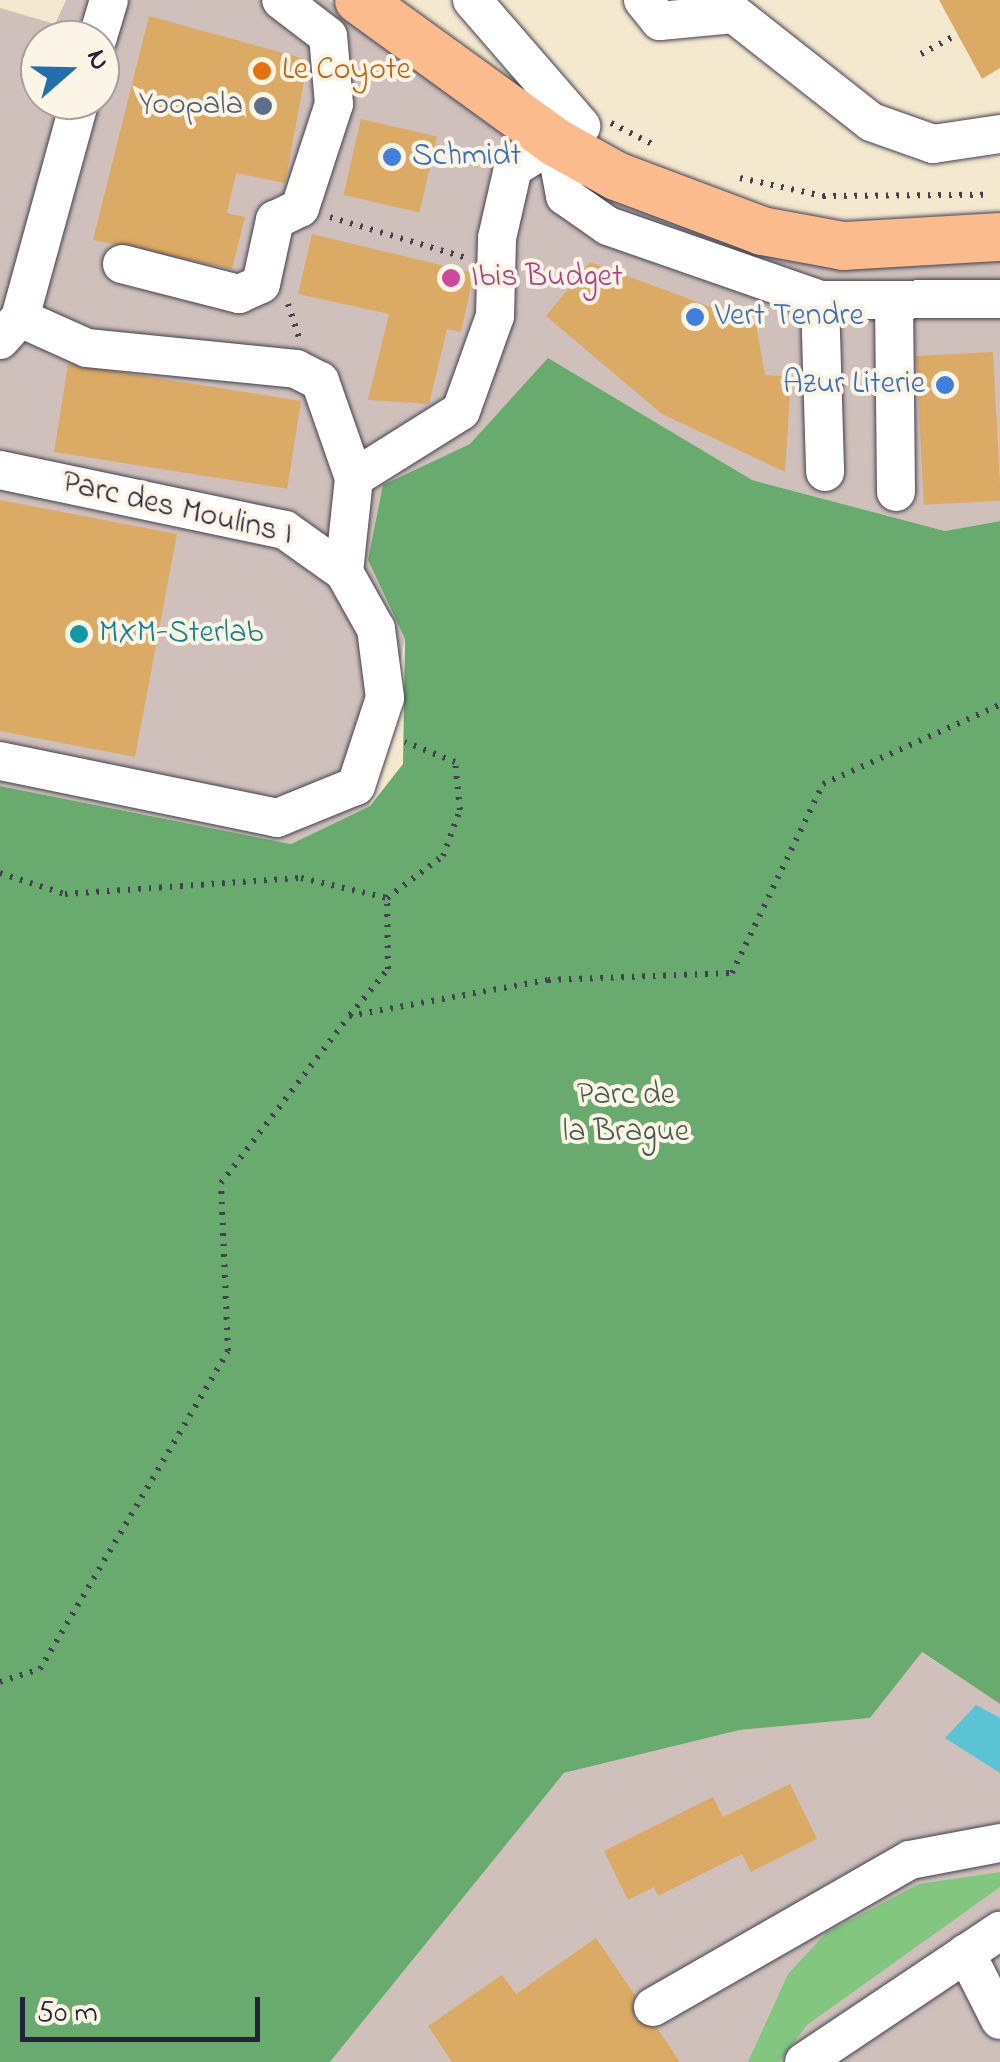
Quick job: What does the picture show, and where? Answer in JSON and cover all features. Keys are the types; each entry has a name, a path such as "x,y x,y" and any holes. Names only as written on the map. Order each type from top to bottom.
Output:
{"main road":[{"path":"359,0 580,129 715,189 841,218 1000,212"},
{"path":"408,0 580,129 616,176 762,232 844,246 1000,237"}],"lane":[{"path":"122,264 238,294 261,284 275,220 300,208 334,104 328,36 281,0"},
{"path":"472,0 580,129"},
{"path":"643,0 660,21 734,14 871,122 933,144 1000,134"},
{"path":"0,761 277,818 356,786 380,732 376,629 344,572 354,478 320,381 296,369 88,348 10,329 74,120"},
{"path":"580,129 565,196 608,226 820,300 1000,299"},
{"path":"354,478 461,411 495,316 497,238 513,168 580,129"},
{"path":"820,300 825,472"},
{"path":"894,301 896,492"},
{"name":"Parc des Moulins I","path":"0,470 285,530 344,572"},
{"path":"653,2007 910,1860 1000,1843"},
{"path":"804,2062 1000,1930"},
{"path":"966,1953 1000,2020"}],"path":[{"path":"922,54 958,34"},
{"path":"580,129 671,154"},
{"path":"730,176 822,196 1000,194"},
{"path":"340,220 424,245"},
{"path":"261,284 281,293 301,326 296,369"},
{"path":"349,1016 548,980 732,973 823,784 1000,705"},
{"path":"0,873 65,894 301,878 387,898 443,856 460,810 455,762 380,732"},
{"path":"0,1682 40,1669 228,1351 222,1183 388,970 387,898"}],"shaded area":[{"path":"66,0 328,0 604,187 1000,250 1000,521 945,531 752,480 368,560 405,639 370,806 291,844 0,786 0,8 41,20 20,20 20,120 120,120 120,20 57,20"},
{"path":"921,1652 1000,1704 1000,2062 330,2062 564,1773 740,1730 870,1718"}],"green space":[{"name":"Parc de la Brague","path":"548,358 752,480 945,531 1000,521 1000,1704 922,1652 870,1718 740,1730 564,1773 330,2062 0,2062 0,786 291,844 370,806 403,764 405,639 368,560 383,485 470,444"},
{"path":"1000,1872 1000,1887 807,2025 779,2062 748,2062 788,1974 826,1933 919,1884"}],"water":[{"path":"976,1705 1000,1718 1000,1773 945,1738"}],"building":[{"path":"939,0 1000,0 1000,68 982,79"},
{"path":"149,16 308,60 285,183 236,173 227,213 245,217 232,269 93,240"},
{"name":"Schmidt","path":"361,119 437,137 419,213 343,195"},
{"path":"312,234 474,273 461,332 447,329 429,404 368,400 389,314 298,294"},
{"path":"590,262 756,324 765,375 791,377 785,472 662,414 546,316"},
{"path":"993,352 1000,501 924,505 916,356"},
{"path":"68,364 301,401 287,489 54,452"},
{"name":"MXM-Sterlab","path":"0,500 177,534 135,757 0,731"},
{"path":"790,1784 817,1839 751,1872 742,1854 658,1896 654,1887 628,1900 604,1851 713,1797 723,1817"},
{"path":"596,1938 635,1995 634,2019 657,2028 680,2062 452,2062 428,2026 502,1975 516,1994"}],"place":[{"name":"Le Coyote","path":"262,71"},
{"name":"Yoopala","path":"263,106"},
{"name":"Schmidt","path":"392,157"},
{"name":"Ibis Budget","path":"451,278"},
{"name":"Vert Tendre","path":"695,317"},
{"name":"Azur Literie","path":"945,385"},
{"name":"MXM-Sterlab","path":"79,634"}]}
